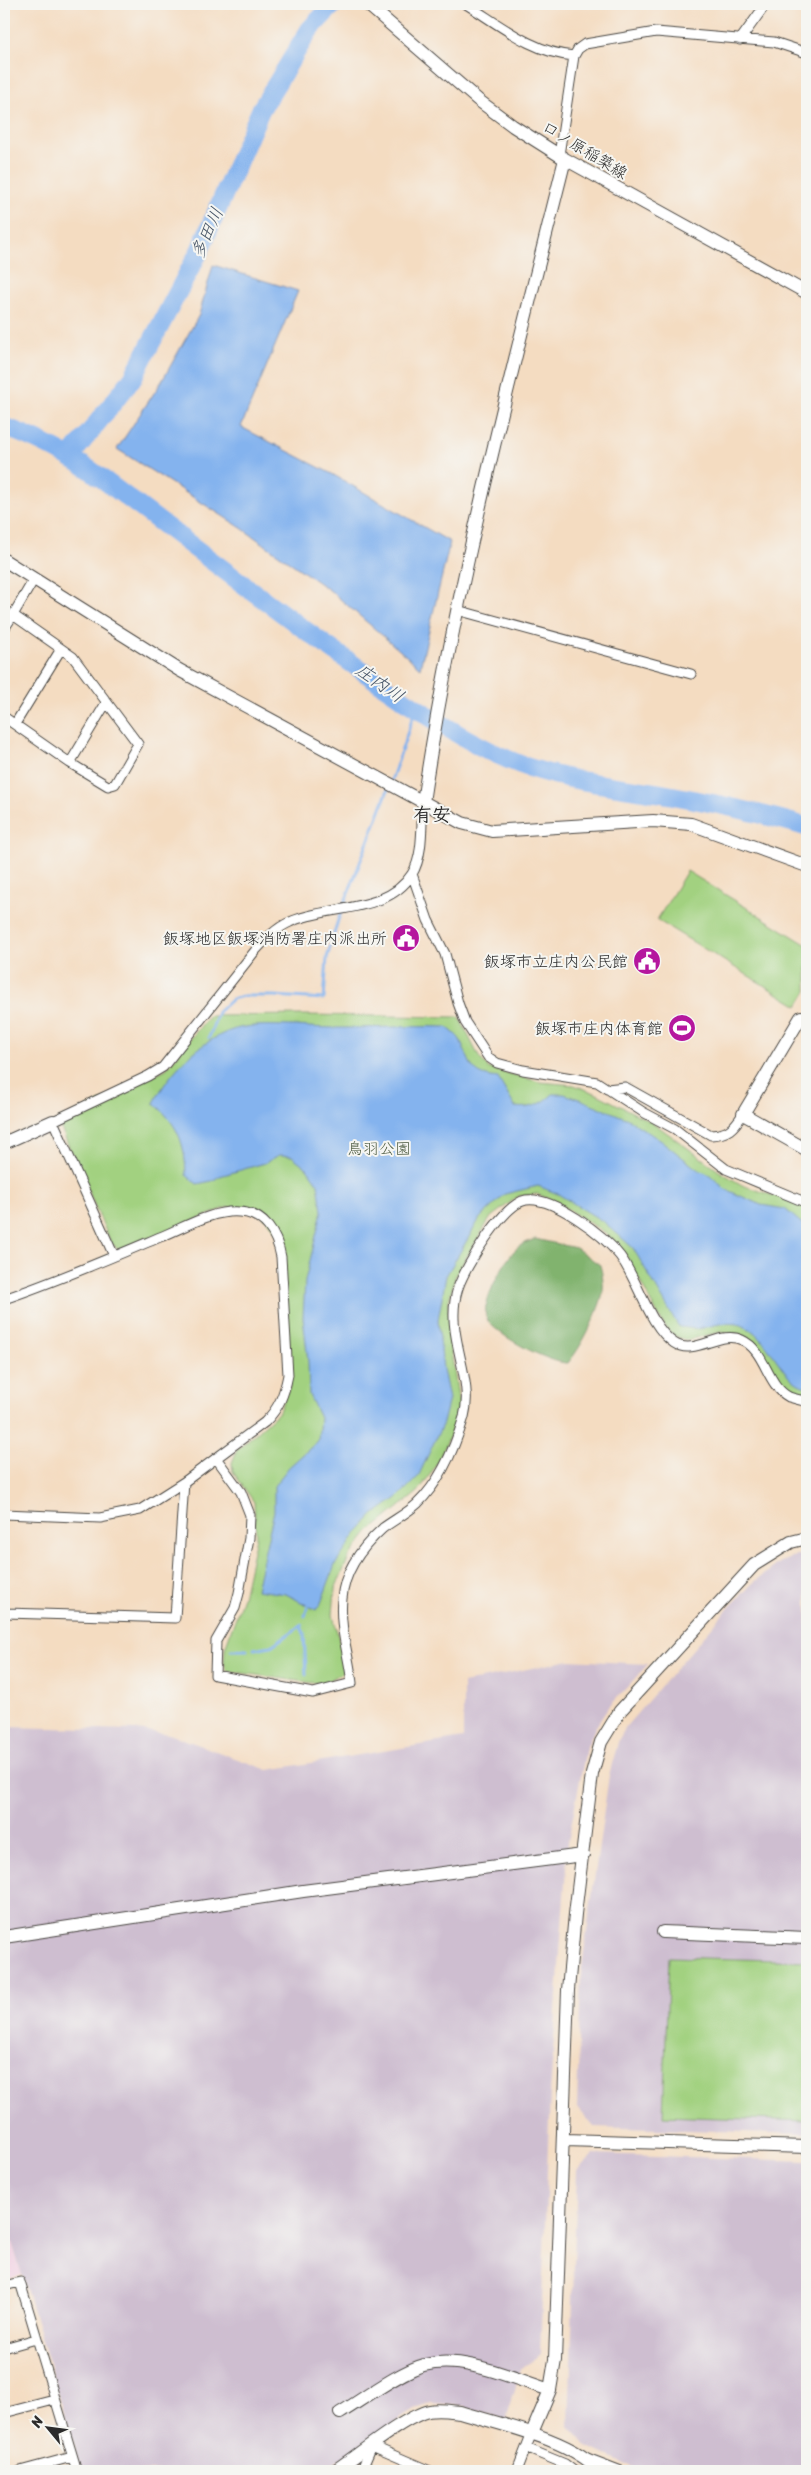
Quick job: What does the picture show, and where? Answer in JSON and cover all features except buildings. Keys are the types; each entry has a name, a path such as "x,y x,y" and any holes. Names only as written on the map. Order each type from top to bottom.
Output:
{"street":[{"name":"口ノ原稲築線","path":"367,4 478,100 513,126 562,157 807,293"},
{"path":"466,4 540,49 555,55 574,56"},
{"path":"740,40 766,4"},
{"path":"4,1143 148,1076 163,1067 255,950 271,935 290,922 373,902 388,895 412,874 419,849 430,754 457,610 562,157 574,56 578,49 585,44 656,32 774,42 807,53"},
{"path":"4,560 179,670 462,822 492,831 653,822 691,824 807,866"},
{"path":"4,629 34,579"},
{"path":"457,610 691,674"},
{"path":"4,717 70,764 108,786 115,784 138,744 73,657 13,615"},
{"path":"15,724 61,649"},
{"path":"70,764 106,703"},
{"path":"412,874 428,920 445,954 465,1022 488,1057 497,1063 523,1070 597,1082 675,1129 726,1170 807,1203"},
{"path":"607,1089 625,1087 711,1136 722,1135 733,1130 801,1017"},
{"path":"743,1114 807,1150"},
{"path":"53,1121 114,1256"},
{"path":"216,1458 241,1492 250,1515 249,1538 235,1608 216,1641 215,1675 313,1693 352,1683 342,1618 342,1598 348,1571 361,1550 383,1528 416,1505 435,1484 451,1450 464,1416 466,1398 452,1320 454,1303 459,1285 480,1249 496,1224 518,1203 526,1200 543,1200 557,1207 605,1239 620,1256 661,1330 675,1343 691,1347 726,1337 744,1341 756,1350 777,1386 788,1396 807,1402"},
{"path":"4,1298 45,1285 208,1218 228,1212 244,1213 260,1220 271,1228 278,1239 281,1258 288,1375 285,1392 277,1410 265,1422 184,1482 140,1510 100,1518 4,1514"},
{"path":"4,1611 6,1613 175,1618 184,1482"},
{"path":"516,2471 550,2390 555,2360 568,1990 592,1774 601,1742 620,1711 754,1565 792,1542 807,1538"},
{"path":"4,1937 303,1891 583,1855"},
{"path":"663,1932 807,1938"},
{"path":"564,2140 807,2147"},
{"path":"4,2286 20,2282 54,2400 77,2471"},
{"path":"4,2348 36,2339"},
{"path":"340,2413 423,2365 454,2363 481,2368 550,2390"},
{"path":"4,2413 54,2400"},
{"path":"334,2471 398,2426 429,2411 460,2412 568,2448 586,2458 621,2471"},
{"path":"372,2446 416,2468 430,2471"},
{"path":"361,2471 372,2446"},
{"path":"526,2448 565,2464 574,2471"},
{"path":"20,2471 72,2457"},
{"path":"586,2458 599,2471"}],"shaded area":[{"path":"807,1552 807,2134 594,2127 577,2107 581,1974 609,1775 619,1739 628,1724 724,1613 753,1583 781,1562"},
{"path":"569,1660 648,1664 608,1708 595,1728 586,1749 568,1842 550,2094 540,2354 521,2369 506,2420 464,2406 431,2404 415,2409 322,2471 82,2471 4,2216 4,1727 136,1730 169,1734 268,1770 463,1738 463,1683"},
{"path":"594,2154 807,2161 807,2471 638,2471 587,2446 569,2426 577,2170"},
{"path":"4,2216 22,2275 4,2280"}],"green space":[{"path":"687,871 807,945 807,991 798,1006 657,920"},
{"name":"鳥羽公園","path":"209,1016 459,1017 479,1057 488,1068 540,1082 574,1085 595,1093 655,1124 719,1171 742,1185 800,1205 807,1212 807,1397 787,1390 755,1344 740,1334 721,1332 686,1340 672,1335 662,1322 624,1252 606,1233 554,1201 537,1194 519,1196 491,1217 456,1274 448,1304 450,1344 459,1403 450,1436 435,1467 418,1492 369,1532 349,1557 335,1589 333,1615 341,1649 343,1672 327,1682 313,1683 227,1671 224,1663 225,1648 243,1597 256,1537 254,1502 233,1472 232,1463 237,1450 278,1413 290,1385 280,1238 270,1223 259,1214 245,1208 228,1207 119,1250 111,1243 60,1126 62,1120 166,1069"},
{"path":"535,1239 576,1248 600,1265 603,1282 601,1300 587,1333 568,1363 549,1359 523,1347 499,1332 486,1317 485,1311 490,1292 511,1255 517,1248"},
{"path":"669,1957 807,1961 807,2121 663,2116"}],"water":[{"path":"213,265 298,291 241,427 332,474 450,542 420,668 332,592 240,527 117,449 162,381 199,315"},
{"name":"鳥羽公園","path":"250,1026 334,1028 447,1027 460,1040 476,1071 498,1078 515,1107 536,1105 553,1094 564,1094 582,1100 628,1119 663,1142 697,1169 710,1175 725,1189 761,1205 785,1209 807,1228 807,1387 798,1384 790,1377 760,1338 751,1330 741,1325 726,1323 697,1329 679,1327 633,1248 604,1222 558,1194 538,1186 505,1194 480,1218 446,1276 438,1320 443,1369 449,1399 443,1423 418,1477 397,1498 373,1515 358,1531 335,1565 321,1603 316,1610 286,1594 256,1590 274,1511 274,1486 289,1467 318,1441 320,1418 309,1395 308,1362 303,1317 305,1281 322,1211 318,1184 307,1168 292,1156 279,1155 265,1163 220,1176 212,1181 197,1184 186,1175 184,1153 179,1135 169,1119 154,1103 160,1091 177,1068 198,1049 222,1034"}],"waterway":[{"name":"多田川","path":"70,457 132,379 199,252 261,109 310,29 334,4"},
{"name":"庄内川","path":"4,427 48,445 89,469 280,612 364,672 428,716 473,743 519,764 553,775 715,804 807,827"},
{"path":"391,781 416,708"},
{"path":"209,1038 218,1012 232,999 243,996 324,999 327,958 338,920 389,787"},
{"path":"305,1616 308,1606"},
{"path":"254,1649 271,1646 302,1625"},
{"path":"301,1627 304,1633 306,1675"},
{"path":"231,1650 247,1650"}],"place":[{"name":"飯塚地区飯塚消防署庄内派出所","path":"406,938"},
{"name":"飯塚市立庄内公民館","path":"647,961"},
{"name":"飯塚市庄内体育館","path":"682,1028"}],"district":[{"name":"有安","path":"432,814"}]}
